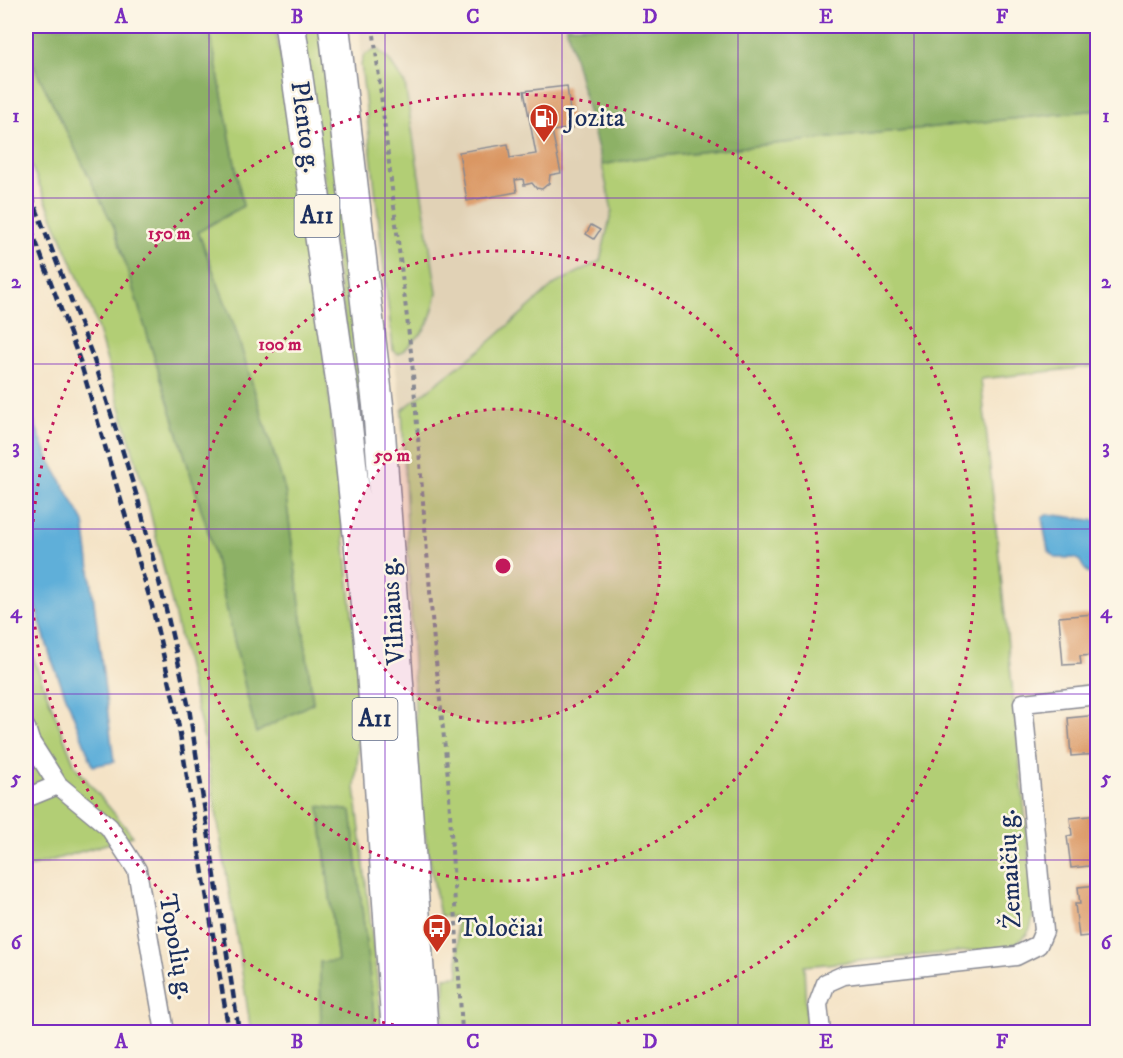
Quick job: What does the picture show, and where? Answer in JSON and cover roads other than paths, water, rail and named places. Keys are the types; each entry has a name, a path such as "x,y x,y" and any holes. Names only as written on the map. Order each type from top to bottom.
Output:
{"highway":[{"name":"Plento g.","path":"290,26 345,407"},
{"name":"Plento g.","path":"334,26 378,405"},
{"name":"Vilniaus g.","path":"378,405 423,1032"},
{"name":"Vilniaus g.","path":"345,407 370,642 397,1032"}],"street":[{"name":"Žemaičių g.","path":"821,1032 818,1004 826,983 844,975 1016,956 1038,945 1044,931 1023,704 1098,695"},
{"path":"26,728 30,741 58,785 26,798"},
{"name":"Topolių g.","path":"58,785 109,827 137,870 165,1032"}],"water":[{"path":"26,403 49,459 84,522 114,762 93,766 51,658 26,575"},
{"path":"1048,514 1097,521 1097,578 1091,575 1075,558 1056,558 1048,550 1042,518"}],"railway":[{"path":"26,182 94,360 139,503 165,605 189,708 239,1032"},
{"path":"26,215 80,361 152,606 176,710 229,1032"}],"place":[{"name":"Jozita","path":"544,144"},
{"name":"Toločiai","path":"437,954"}]}
